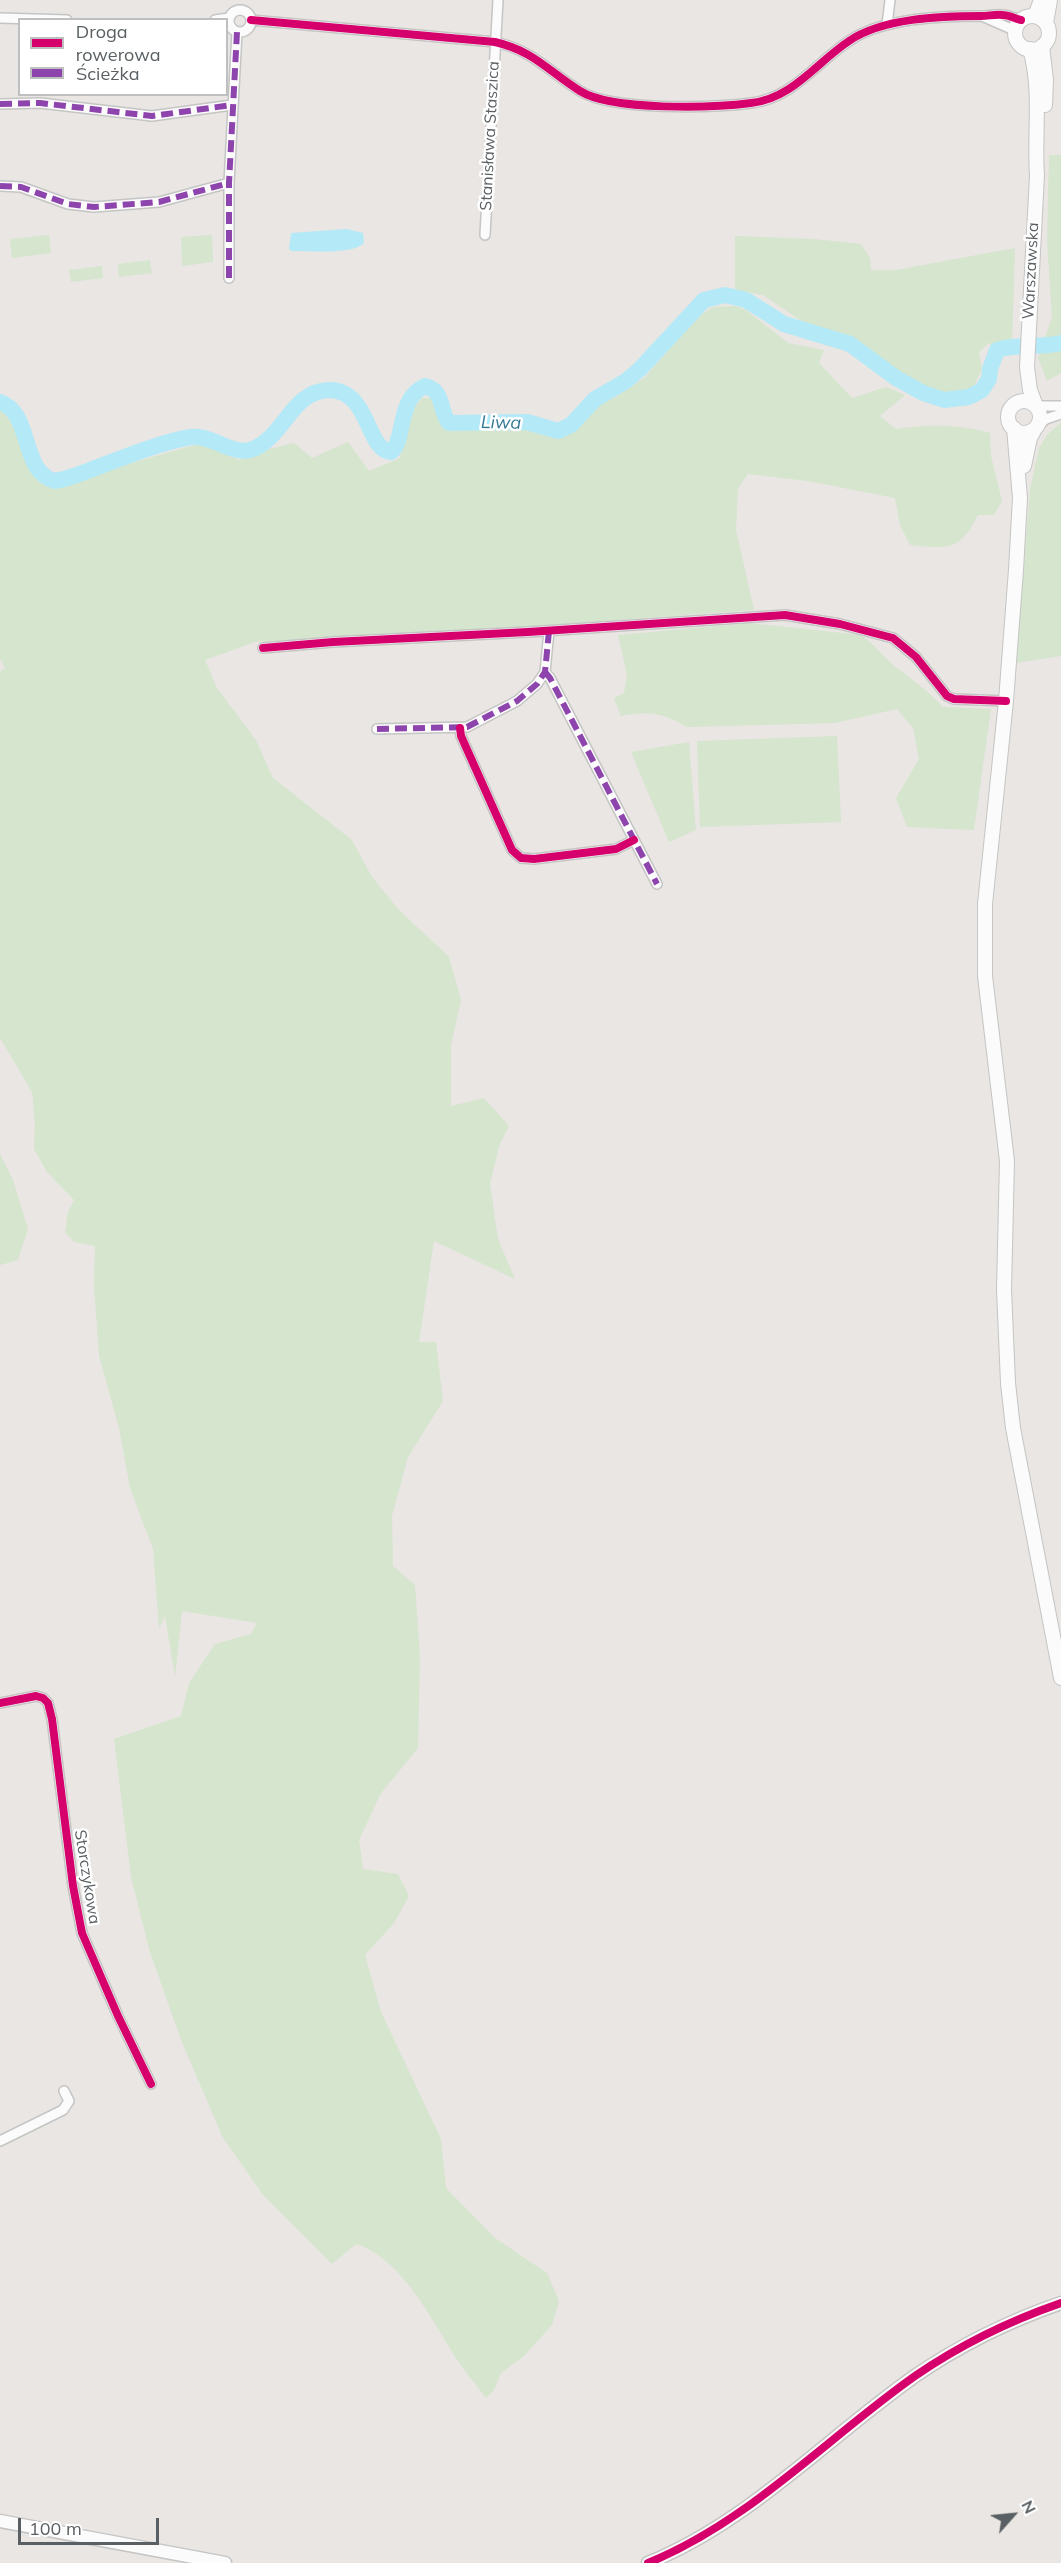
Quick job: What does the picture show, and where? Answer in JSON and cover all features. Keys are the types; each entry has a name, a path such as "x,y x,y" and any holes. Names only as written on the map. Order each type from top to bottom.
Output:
{"main road":[{"path":"1041,0 1040,20 1048,36 1036,47 1019,43 1018,26 1040,20 1050,0"},
{"name":"Warszawska","path":"1026,367 1037,175 1044,147 1046,80 1036,47"},
{"path":"1020,498 1014,428 1008,416 1016,403 1026,367"},
{"path":"1026,367 1030,390 1040,416 1026,451 1020,498 1006,701 985,904 985,976 1007,1161 1005,1346 1013,1428 1061,1678"},
{"path":"1016,403 1027,401 1036,406"},
{"path":"1014,428 1028,432 1036,427"}],"street":[{"path":"238,0 245,14"},
{"path":"231,26 248,30 245,14 246,0"},
{"name":"Stanisława Staszica","path":"485,235 498,0"},
{"path":"886,25 890,0"},
{"path":"231,26 245,14 495,42 524,51 581,92 597,99 621,104 734,104 764,101 784,92 854,37 871,28 886,25 948,16 1003,14 1018,26"},
{"path":"0,18 18,19"},
{"path":"229,278 231,26"},
{"path":"0,104 40,103 152,116 232,105"},
{"path":"0,186 21,187 68,204 94,207 159,202 229,183"},
{"path":"1036,406 1061,406"},
{"path":"1036,427 1046,419 1061,414"},
{"path":"263,648 333,642 549,631 764,615 808,618 863,629 901,643 916,657 947,696 954,699 1006,701"},
{"path":"377,729 467,728 517,701 537,684 545,672 549,631"},
{"path":"545,672 657,884"},
{"path":"460,728 461,736 512,850 521,858 615,849 634,840"},
{"name":"Storczykowa","path":"0,1703 36,1696 48,1702 73,1886 82,1933 151,2084"},
{"path":"0,2141 63,2110 69,2101 64,2091"},
{"path":"648,2563 686,2546 729,2519 939,2360 998,2328 1061,2303"},
{"path":"0,2521 225,2563"}],"green space":[{"path":"1049,155 1061,155 1061,373 1047,381 1038,358 1052,317 1047,241"},
{"path":"49,235 51,253 12,258 10,239"},
{"path":"212,235 213,262 182,266 181,237"},
{"path":"735,236 814,239 861,244 870,258 871,270 896,270 1015,248 1012,343 992,348 990,342 979,352 982,369 973,388 946,396 917,386 866,352 854,340 800,320 763,295 735,290"},
{"path":"150,260 152,273 119,277 118,264"},
{"path":"102,266 103,278 71,282 69,270"},
{"path":"736,306 746,310 788,343 824,350 819,363 852,398 886,387 905,395 880,416 896,429 943,426 990,433 991,456 1002,501 994,515 978,515 965,535 952,545 934,547 910,545 900,525 895,498 808,481 748,474 738,488 736,530 754,610 450,632 255,642 205,660 217,688 256,740 273,778 352,840 372,877 399,910 449,957 461,1000 451,1045 451,1106 484,1098 509,1126 499,1146 490,1184 498,1239 515,1279 434,1241 419,1342 436,1342 443,1401 408,1457 392,1516 393,1566 415,1585 420,1657 418,1748 381,1793 359,1840 363,1869 398,1874 409,1896 394,1923 365,1955 381,2012 441,2139 446,2188 495,2238 547,2273 559,2301 552,2325 524,2356 501,2373 494,2390 486,2398 458,2361 415,2293 388,2263 373,2251 356,2244 332,2264 264,2196 223,2138 181,2040 149,1949 131,1877 114,1739 181,1716 189,1683 215,1644 251,1634 257,1623 182,1611 175,1677 165,1616 159,1628 153,1549 130,1488 119,1428 99,1356 94,1286 95,1246 74,1242 65,1232 68,1212 74,1200 47,1172 34,1149 35,1124 32,1092 0,1038 0,672 5,668 0,659 0,408 13,421 27,462 46,483 74,479 202,443 239,460 261,451 294,443 312,458 348,442 369,471 400,458 410,413 422,398 432,398 440,424 482,429 520,429 551,436 581,424 595,406 614,398 644,378 696,318 713,307"},
{"path":"1061,422 1061,656 1016,663 1030,489 1039,448 1047,435"},
{"path":"749,623 861,635 943,707 991,709 974,830 907,827 896,798 919,759 913,728 897,709 835,723 687,727 670,718 655,714 621,716 614,698 624,693 627,675 618,635"},
{"path":"837,736 841,822 700,827 697,741"},
{"path":"689,742 696,830 669,842 631,752"},
{"path":"0,1154 13,1180 28,1229 18,1260 0,1265"}],"water":[{"path":"347,229 363,233 364,243 358,247 340,251 291,251 289,249 291,233"}],"waterway":[{"name":"Liwa","path":"0,402 10,408 18,418 36,466 44,475 55,481 153,447 191,437 199,437 238,450 253,449 264,443 306,397 330,390 343,393 353,400 377,442 383,449 391,452 399,439 405,410 410,400 425,386 436,392 449,423 527,422 558,431 571,425 595,399 626,381 640,369 704,300 725,295 746,300 784,324 850,344 896,378 923,393 944,400 969,397 982,390 989,379 997,350 1061,343"}],"marked path":[{"path":"229,278 229,183 237,32"},
{"path":"0,104 40,103 152,116 232,105"},
{"path":"0,186 21,187 68,204 94,207 159,202 229,183"},
{"path":"377,729 467,727 517,701 537,684 545,672 549,631"},
{"path":"545,672 657,884"}],"cycle path":[{"path":"251,20 495,42 531,56 580,91 595,97 638,105 688,107 751,103 779,95 849,41 878,27 912,20 948,17 998,15 1021,20"},
{"path":"263,648 785,615 840,624 893,638 916,657 947,696 954,699 1006,701"},
{"path":"460,728 461,736 512,850 521,858 534,859 616,849 634,840"},
{"path":"0,1703 36,1696 48,1703 73,1886 82,1933 151,2084"},
{"path":"648,2563 685,2546 754,2502 882,2400 949,2354 985,2335 1061,2303"}]}
